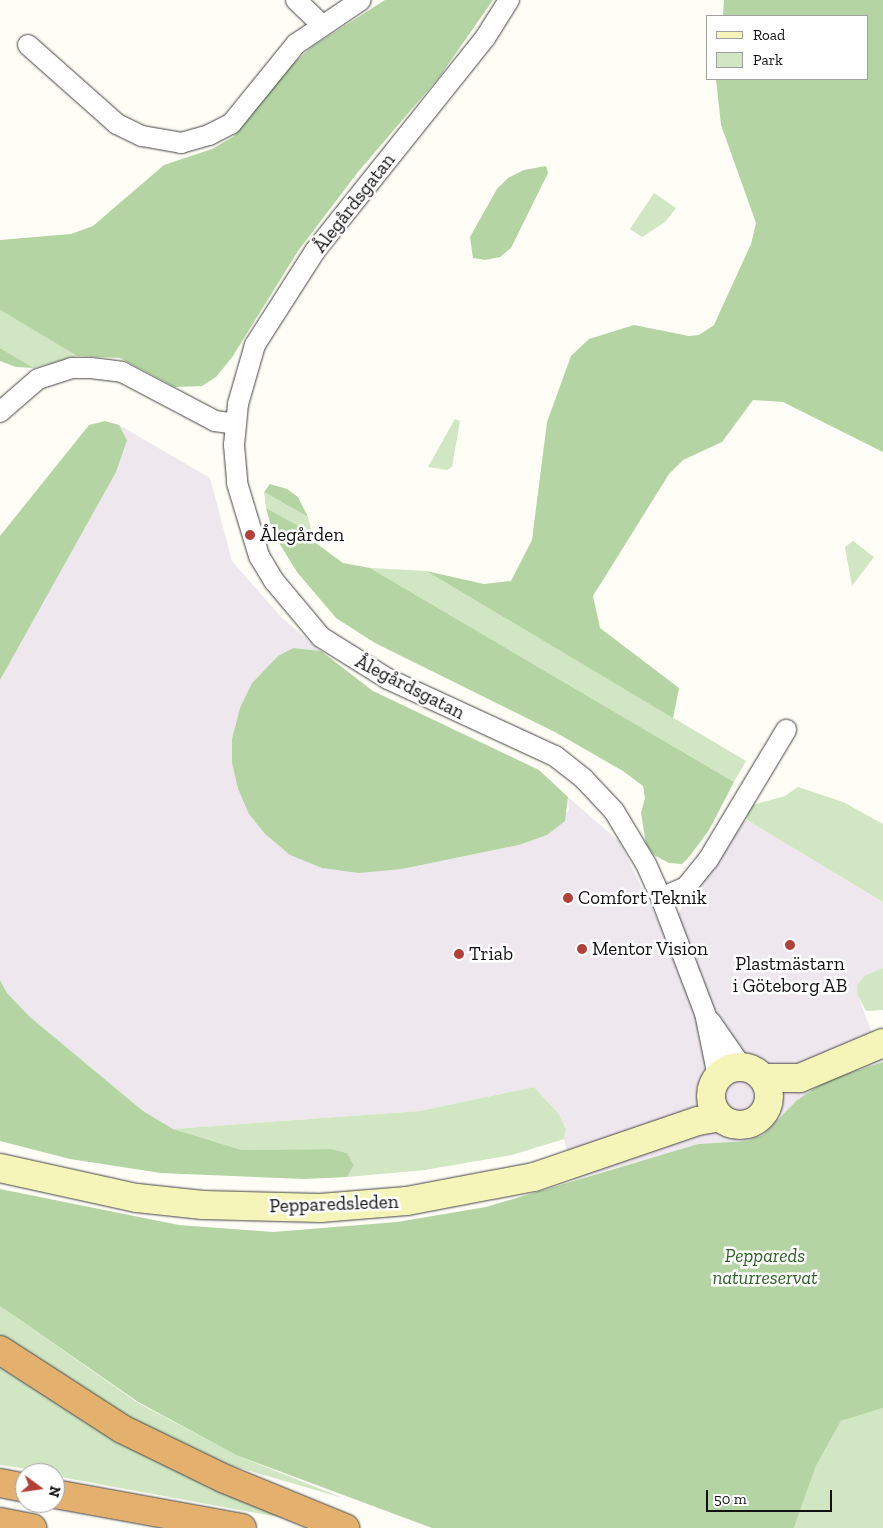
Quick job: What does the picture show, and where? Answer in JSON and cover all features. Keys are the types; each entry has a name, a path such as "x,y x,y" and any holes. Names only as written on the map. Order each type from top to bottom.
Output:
{"highway":[{"path":"0,1350 122,1429 225,1479 345,1528"},
{"path":"0,1483 15,1486"},
{"path":"65,1496 242,1528"},
{"path":"0,1522 32,1528"}],"street":[{"path":"296,0 322,25"},
{"path":"28,45 117,124 142,136 181,143 210,136 231,124 296,44 361,0"},
{"name":"Ålegårdsgatan","path":"509,0 485,38 316,251 274,313 248,362 236,424 237,483 250,535 274,581 321,637 388,679 567,764 614,811 646,864 705,1013 715,1084"},
{"path":"0,412 38,379 71,368 91,368 108,369 138,378 215,421 236,424"},
{"path":"661,898 686,887 708,860 786,730"},
{"name":"Ålegårdsgatan","path":"705,1013 753,1072"},
{"name":"Pepparedsleden","path":"0,1168 137,1198 203,1205 320,1208 407,1202 524,1179 609,1154 662,1133 720,1117 735,1125 747,1125 758,1120 768,1105 800,1078 883,1043"},
{"name":"Pepparedsleden","path":"662,1133 700,1104 727,1070 800,1078"},
{"path":"753,1072 769,1091 768,1105"},
{"path":"715,1084 712,1104 720,1117"}],"shaded area":[{"path":"119,425 210,478 232,561 281,617 321,651 293,648 278,656 252,683 232,739 232,763 238,789 265,834 290,855 322,868 402,869 519,845 547,835 569,810 568,797 620,842 664,934 740,823 747,820 883,902 883,968 866,975 858,996 883,1062 825,1081 796,1101 763,1135 746,1141 698,1144 574,1180 564,1139 566,1129 558,1113 534,1087 420,1111 173,1129 143,1111 30,1017 7,993 0,980 0,680 127,440"}],"green space":[{"path":"385,0 493,0 440,76 358,172 298,251 233,356 216,377 202,386 175,387 120,358 77,356 0,310 0,240 71,234 93,226 164,165 212,149 234,136 289,67 313,46"},
{"path":"724,0 883,0 883,452 783,402 753,400 722,442 683,460 669,474 593,596 600,628 679,688 673,718 426,571 484,584 511,581 532,540 547,422 571,356 589,339 634,325 689,336 699,335 714,325 751,244 756,223 721,125 716,80 868,80 868,15 723,15"},
{"path":"546,166 548,173 511,248 500,257 485,260 473,258 470,237 497,189 508,178 524,170"},
{"path":"654,193 676,208 665,222 642,237 630,229"},
{"path":"0,310 77,356 34,368 0,348"},
{"path":"0,348 34,368 16,367 0,361"},
{"path":"455,419 460,421 452,467 447,470 428,467"},
{"path":"105,421 119,425 127,440 116,472 0,680 0,536 89,425"},
{"path":"270,484 287,489 298,497 308,517 264,492"},
{"path":"264,492 308,517 312,533 266,508"},
{"path":"266,508 312,533 313,541 343,563 370,568 734,782 709,830 689,857 682,864 669,863 654,855 646,844 641,813 645,798 643,786 623,771 555,732 375,643 336,618 297,572 273,533"},
{"path":"853,541 874,557 852,586 845,547"},
{"path":"370,568 426,571 746,761 734,782"},
{"path":"293,648 321,651 373,691 539,770 568,797 565,821 547,835 519,845 402,869 359,873 322,868 290,855 265,834 249,814 238,789 232,763 232,739 240,708 252,683 278,656"},
{"path":"798,787 843,802 883,824 883,902 747,820 749,806 785,796"},
{"path":"883,968 883,1010 866,1011 858,996 857,985 866,975"},
{"path":"0,980 7,993 30,1017 143,1111 173,1129 242,1150 332,1149 347,1153 354,1165 347,1177 304,1179 161,1173 70,1159 0,1141"},
{"name":"Peppareds naturreservat","path":"883,1062 883,1408 841,1421 816,1466 794,1528 432,1528 236,1455 138,1402 0,1306 0,1189 179,1225 273,1232 397,1222 486,1207 698,1144 746,1141 763,1135 796,1101 825,1081"},
{"path":"534,1087 558,1113 566,1129 564,1139 512,1155 425,1170 347,1177 354,1165 347,1153 332,1149 242,1150 173,1129 420,1111"},
{"path":"0,1306 138,1403 236,1455 343,1498 219,1462 101,1404 0,1338"},
{"path":"0,1367 111,1438 300,1521 65,1478 65,1463 15,1463 15,1467 0,1465"},
{"path":"883,1408 883,1528 794,1528 816,1466 841,1421"}],"place":[{"name":"Ålegården","path":"250,535"},
{"name":"Comfort Teknik","path":"568,898"},
{"name":"Plastmästarn i Göteborg AB","path":"790,945"},
{"name":"Mentor Vision","path":"582,949"},
{"name":"Triab","path":"459,954"}]}
